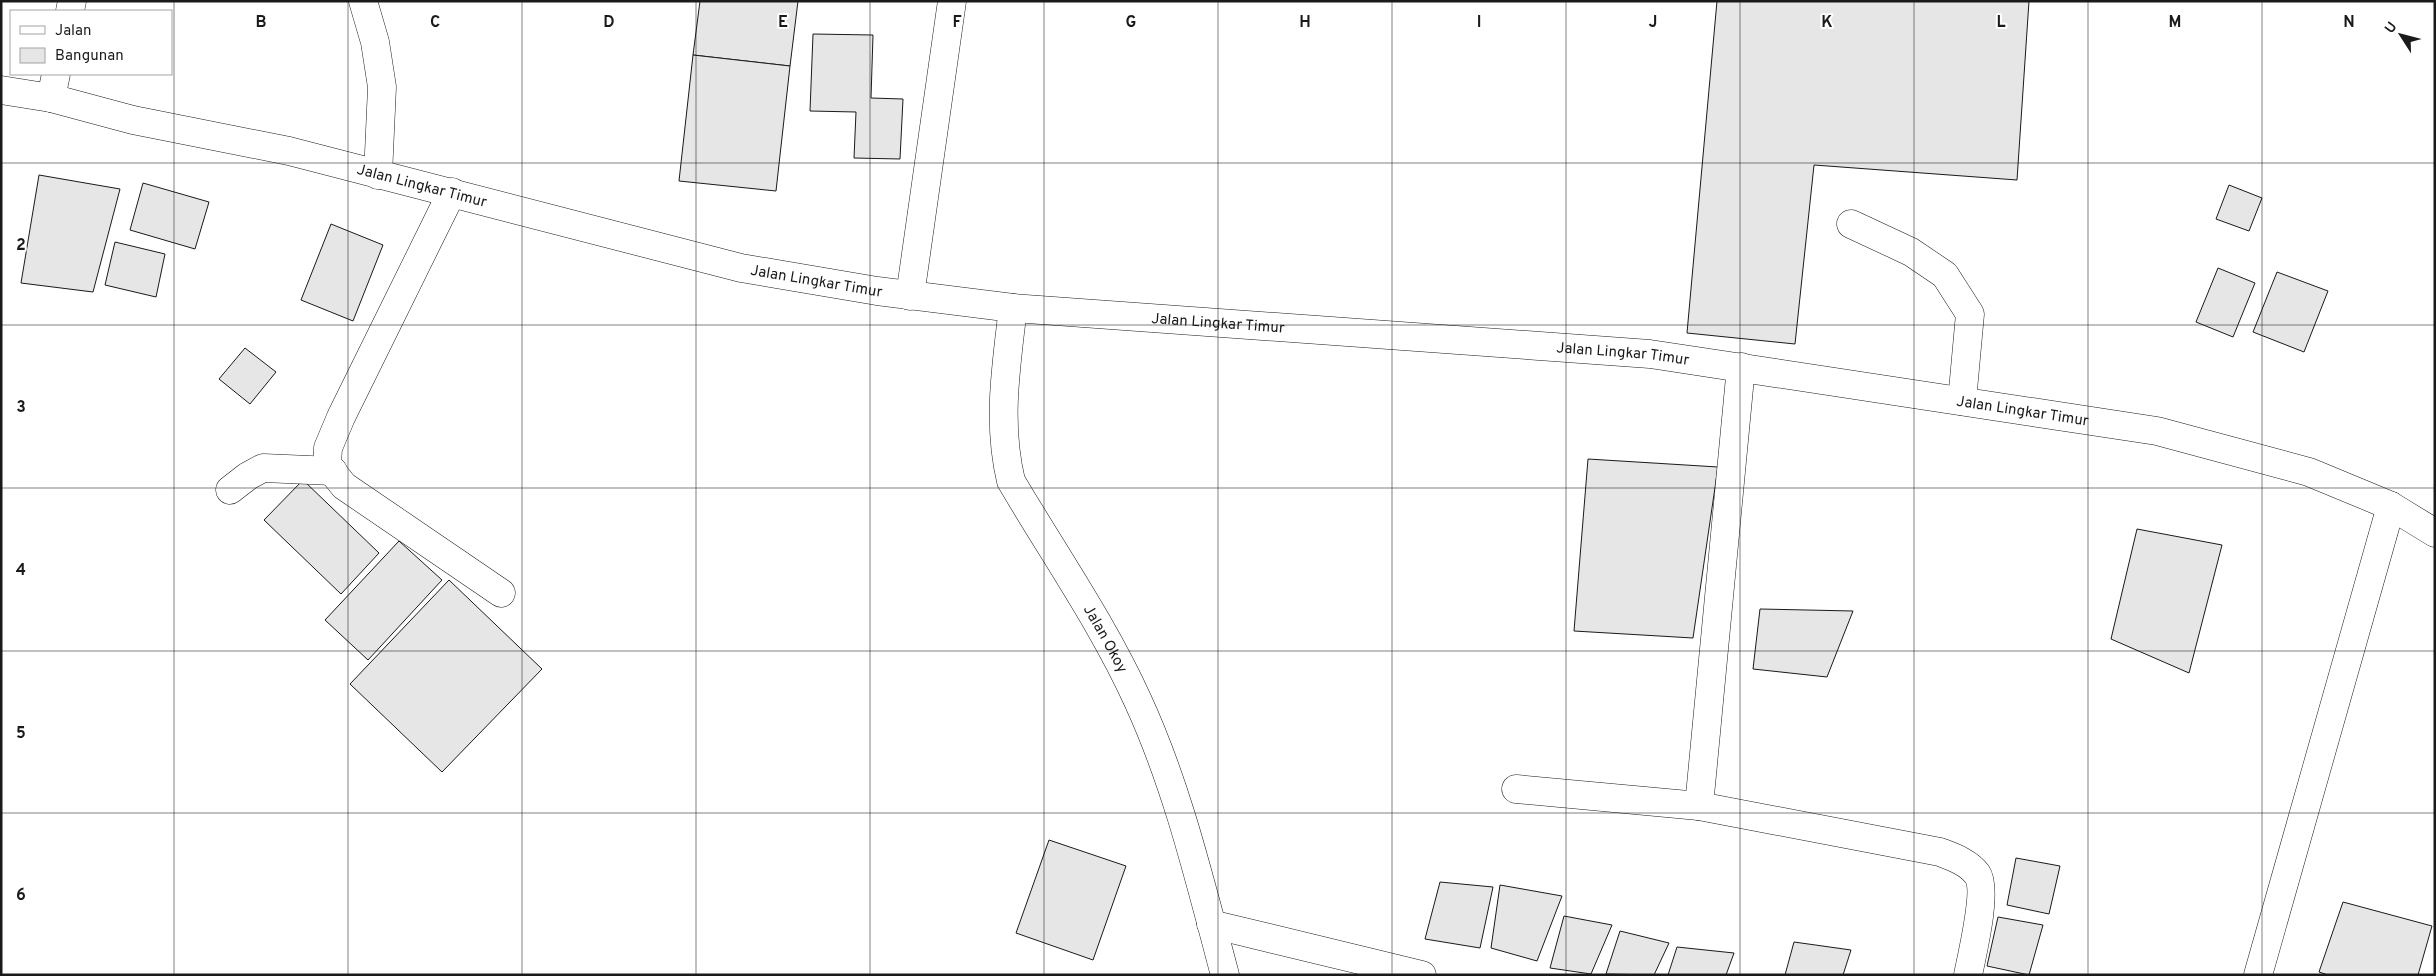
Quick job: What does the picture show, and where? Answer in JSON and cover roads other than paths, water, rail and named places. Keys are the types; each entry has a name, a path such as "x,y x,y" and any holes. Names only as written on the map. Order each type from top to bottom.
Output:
{"street":[{"path":"363,1 375,42 382,87 378,175"},
{"path":"910,296 952,1"},
{"name":"Jalan Lingkar Timur","path":"1,90 53,86 133,120 289,151 741,268 910,296 1013,308 1650,354 2157,431 2310,472 2391,506 2435,533"},
{"path":"452,192 341,416 328,448 327,465 344,486 501,593"},
{"path":"1851,224 1911,252 1946,274 1970,314 1962,402"},
{"name":"Jalan Okoy","path":"1013,308 1004,382 1002,419 1005,458 1011,481 1100,625 1138,700 1174,788 1225,975"},
{"path":"1699,806 1741,368"},
{"path":"230,490 248,476 263,468 276,467 333,471"},
{"path":"2258,975 2391,506"},
{"path":"1516,789 1699,806 1940,852 1959,859 1978,875 1982,897 1968,975"},
{"path":"1211,924 1422,975"}]}
